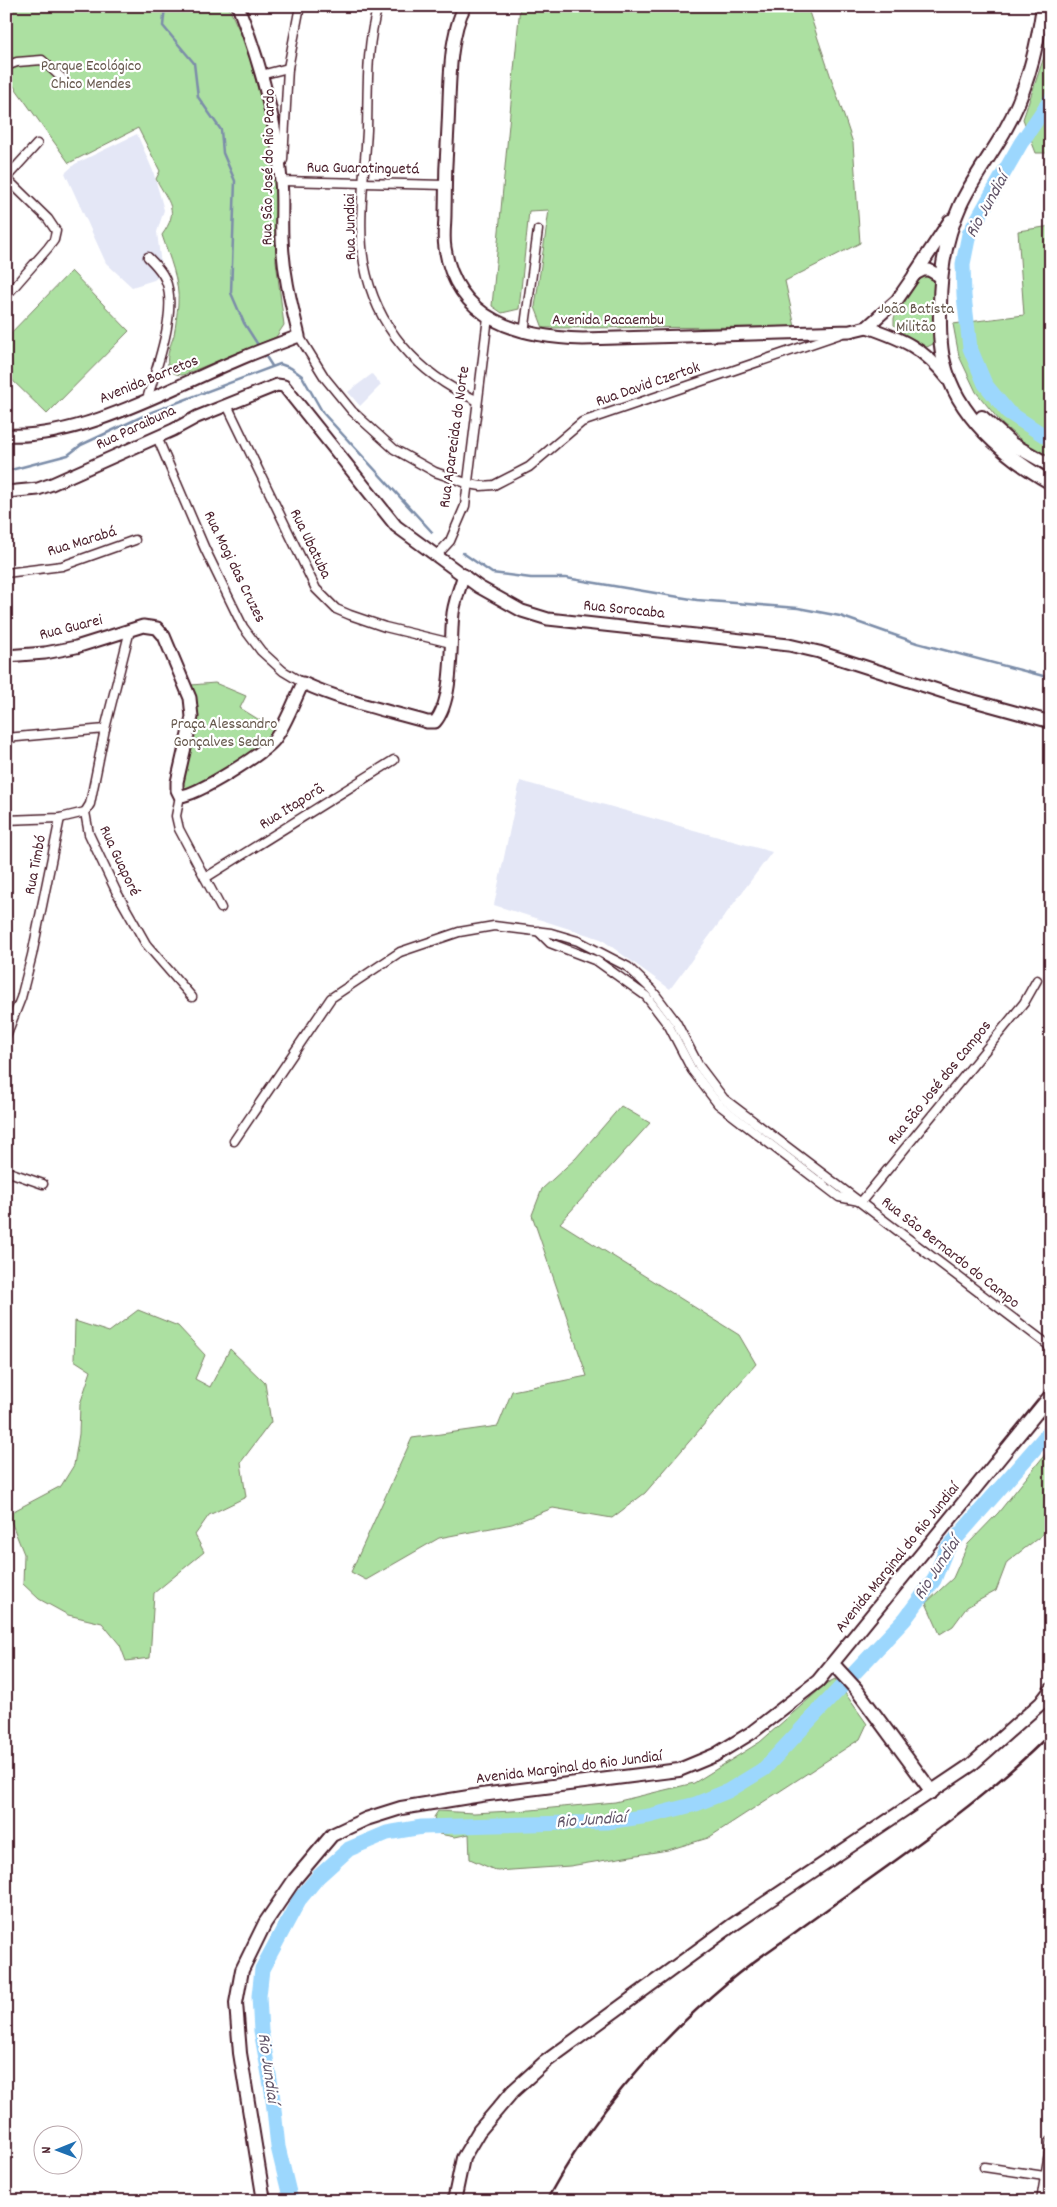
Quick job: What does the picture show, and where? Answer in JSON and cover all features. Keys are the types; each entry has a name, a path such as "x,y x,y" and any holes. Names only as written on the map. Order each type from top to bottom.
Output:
{"main road":[{"path":"915,274 960,206 1006,129 1020,99 1033,60 1043,6"},
{"path":"960,206 945,251 941,276 941,341 943,361 950,382 961,403 994,444 1025,468 1051,483"},
{"path":"941,276 947,283 949,341 952,360 958,380 967,396 995,430 1030,456 1051,466"},
{"path":"1025,468 1051,475"},
{"name":"Avenida Marginal do Rio Jundiaí","path":"264,2201 240,2053 236,2003 242,1970 265,1923 295,1879 332,1835 366,1819 401,1808 481,1795 679,1770 715,1754 763,1726 836,1666 1051,1395"},
{"path":"836,1666 856,1689 932,1792"},
{"path":"454,2201 463,2158 479,2131 493,2111 546,2062 731,1926 971,1765 1041,1703 1051,1690"}],"street":[{"path":"238,6 253,45 261,75 275,134 282,181"},
{"name":"Rua São José do Rio Pardo","path":"300,6 288,68 282,181 282,238 286,279 299,336 326,378 352,411 375,433 394,449 415,462 469,484"},
{"name":"Rua Jundiai","path":"378,6 370,53 362,224 364,262 371,291 388,324 405,349 428,373 453,390 476,400"},
{"name":"Avenida Pacaembu","path":"465,6 452,50 444,245 448,262 456,281 467,299 488,317 524,333 551,338 583,339 850,331 867,327 897,300 915,274"},
{"path":"6,66 17,62 42,60 64,80"},
{"path":"261,75 288,68"},
{"path":"6,296 48,248 54,240 56,231 48,219 6,178 37,144"},
{"name":"Rua Guaratinguetá","path":"282,181 445,185"},
{"path":"524,333 538,230"},
{"path":"147,400 165,339 169,302 164,276 148,257"},
{"path":"915,274 922,270 929,270 941,276"},
{"name":"Rua Aparecida do Norte","path":"437,555 450,541 461,519 469,484 476,400 488,317"},
{"path":"867,327 902,339 926,354 950,382"},
{"name":"Rua David Czertok","path":"469,484 481,486 494,485 510,478 529,467 582,422 850,331"},
{"name":"Avenida Barretos","path":"6,435 43,434 62,430 147,400 242,358 299,336"},
{"name":"Rua Paraibuna","path":"6,492 38,489 52,484 227,405 277,385"},
{"name":"Rua Sorocaba","path":"277,385 284,386 289,390 396,526 501,600 535,616 789,645 956,696 1051,722"},
{"name":"Rua Ubatuba","path":"227,405 316,589 336,609 350,615 385,627 451,643"},
{"name":"Rua Mogi das Cruzes","path":"157,437 205,549 243,627 261,651 283,672 324,693 427,722 435,722 442,714 447,697 451,643"},
{"name":"Rua Marabá","path":"6,573 62,566 135,540"},
{"path":"451,643 453,610 464,575"},
{"name":"Rua Guarei","path":"6,656 45,653 76,647 143,626 157,628 164,636 190,698 192,717 177,782 177,790 180,796"},
{"name":"Rua Guaporé","path":"130,630 105,729 90,804 85,812 89,834 101,861 146,944 192,996"},
{"path":"221,908 180,829 176,816 180,796 199,790 260,753 275,740 303,683"},
{"path":"6,738 105,729"},
{"name":"Rua Itaporã","path":"205,878 394,760"},
{"path":"6,820 60,818 85,812"},
{"name":"Rua Timbó","path":"7,1036 21,998 32,955 60,818"},
{"name":"Rua São Bernardo do Campo","path":"234,1141 331,998 400,952 459,932 494,926 551,933 578,941 628,967 652,990 676,1022 699,1066 724,1098 1049,1346"},
{"name":"Rua São Bernardo do Campo","path":"538,931 550,943 597,961 646,996 670,1026 692,1070 718,1104 839,1197 861,1202"},
{"name":"Rua São José dos Campos","path":"861,1202 1024,1002 1038,980"},
{"path":"6,1171 43,1184"},
{"path":"1041,2201 1048,2177 1051,2141"},
{"path":"984,2167 1048,2177"}],"shaded area":[{"path":"137,134 153,171 164,210 157,232 162,274 154,280 132,287 106,263 65,173 75,164"},
{"path":"372,374 381,385 360,406 348,392"},
{"path":"520,781 772,852 670,989 601,939 494,905"}],"green space":[{"name":"Parque Ecológico Chico Mendes","path":"6,6 228,6 247,47 272,144 275,180 276,261 284,325 276,337 183,375 175,374 170,370 168,357 175,331 178,295 173,269 162,235 170,219 171,207 156,179 160,171 138,128 69,163 6,75"},
{"path":"520,6 807,6 853,143 860,243 785,281 795,327 543,328 535,307 549,210 529,211 519,309 502,313 492,306"},
{"path":"1051,7 1051,153 1036,153 1023,119 1044,57"},
{"path":"1051,226 1051,459 1025,443 1003,425 976,392 959,356 953,324 1024,315 1018,231"},
{"path":"71,271 129,331 47,414 6,374 6,338"},
{"name":"João Batista Militão","path":"922,276 936,279 935,343 927,347 900,331 894,325 894,318"},
{"name":"Praça Alessandro Gonçalves Sedan","path":"215,683 246,696 240,708 274,729 244,756 184,790 181,785 191,752 197,718 191,685"},
{"path":"621,1106 650,1123 560,1223 739,1335 756,1364 645,1493 612,1518 553,1508 512,1524 439,1538 366,1580 351,1572 412,1438 498,1426 512,1391 587,1376 532,1215 542,1189 576,1158"},
{"path":"138,1310 178,1326 205,1355 195,1379 210,1387 230,1349 265,1383 271,1422 241,1462 246,1497 209,1515 195,1535 204,1552 154,1593 150,1658 126,1661 120,1645 102,1623 68,1615 39,1599 23,1584 24,1554 8,1514 61,1486 74,1465 79,1434 80,1404 91,1371 74,1360 75,1321 109,1332"},
{"path":"1051,1447 1051,1522 1042,1535 1007,1562 996,1591 967,1607 953,1626 940,1634 926,1603 953,1578 968,1544 998,1513"},
{"path":"835,1679 867,1724 860,1739 708,1838 668,1850 570,1866 497,1871 470,1859 469,1834 455,1837 439,1834 434,1817 438,1811 474,1813 615,1802 694,1783 760,1742 827,1683"}],"waterway":[{"path":"165,6 163,26 194,63 198,97 221,130 223,153 235,181 231,293 244,323 260,348"},
{"name":"Rio Jundiaí","path":"1051,99 1021,143 969,234 963,264 964,296 970,348 985,384 1008,412 1051,440"},
{"path":"263,352 272,366"},
{"path":"7,471 68,455 81,445 152,412 280,364 291,368 302,376 323,413 432,532"},
{"path":"463,553 492,573 531,578 566,578 697,600 798,608 840,616 917,643 1051,678"},
{"name":"Rio Jundiaí","path":"291,2201 278,2147 272,2091 261,2031 259,1996 262,1969 299,1900 318,1877 349,1849 387,1833 422,1827 606,1822 649,1816 696,1804 728,1791 764,1769 905,1619 934,1580 946,1550 1051,1430"}],"railway":[{"path":"546,2201 584,2139 626,2083 650,2056 701,2006 746,1968 962,1811 1051,1733"}]}
